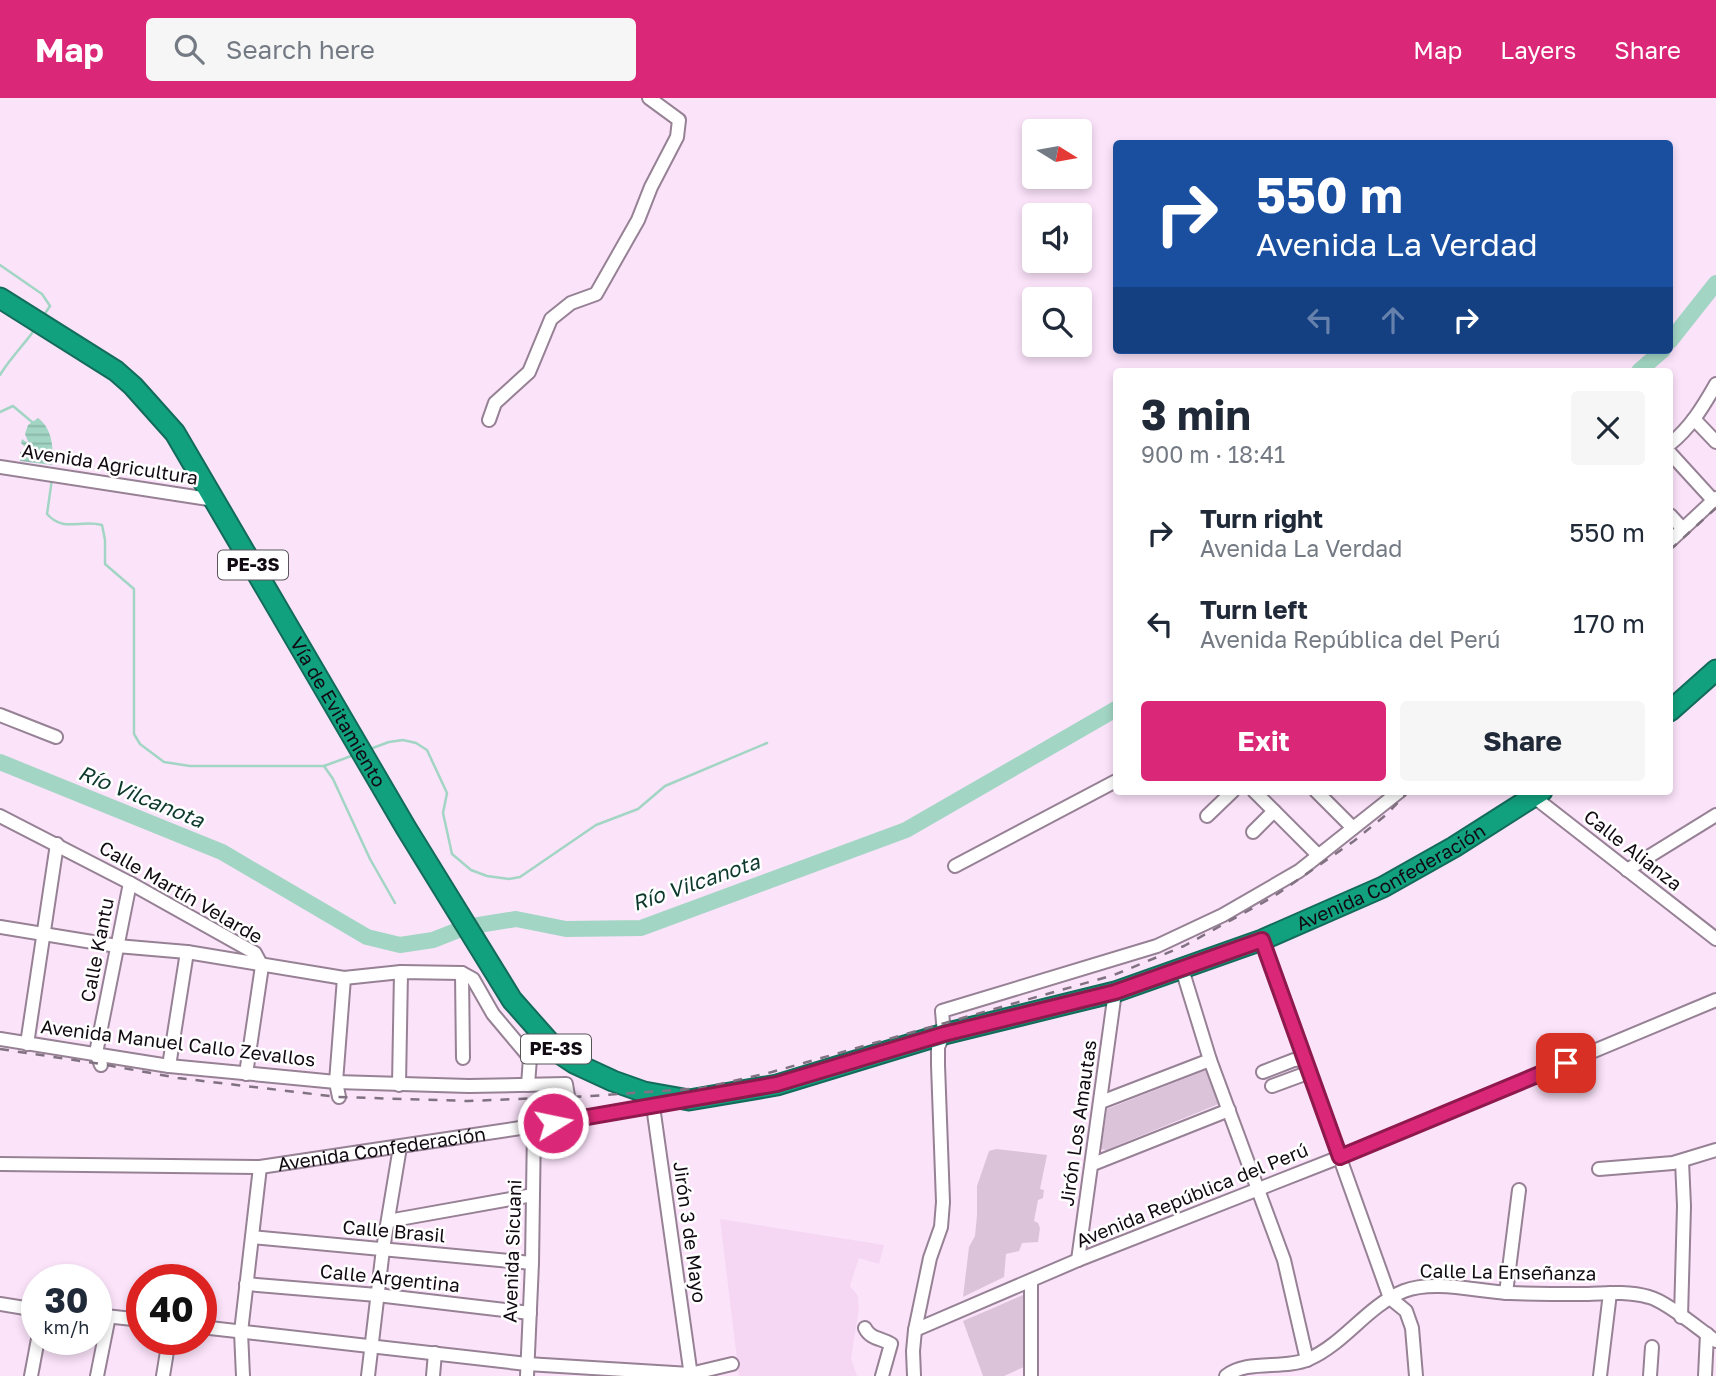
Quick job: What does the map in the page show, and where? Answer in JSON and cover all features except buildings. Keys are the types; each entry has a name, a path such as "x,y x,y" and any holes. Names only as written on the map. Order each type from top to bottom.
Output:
{"highway":[{"name":"Vía de Evitamiento","path":"0,298 96,357 133,386 175,433 444,890 495,973 527,1018 559,1053 574,1062 652,1100 690,1100"},
{"path":"1673,708 1716,670"},
{"name":"Avenida Confederación","path":"690,1100 777,1084 944,1034 1115,992 1262,940 1395,881 1454,847 1530,795"}],"street":[{"path":"489,420 495,403 529,372 551,319 571,303 596,294 638,220 651,187 677,136 679,120 649,98"},
{"path":"1673,442 1694,419 1716,385"},
{"path":"1694,419 1716,442"},
{"path":"1673,456 1715,499 1673,538"},
{"name":"Avenida Agricultura","path":"0,467 215,500"},
{"path":"1673,518 1683,529"},
{"path":"0,715 56,737"},
{"path":"955,866 1113,782"},
{"path":"1208,816 1229,795"},
{"path":"1258,795 1318,855"},
{"path":"1320,795 1353,828"},
{"path":"914,1376 915,1330 930,1258 941,1227 943,1202 938,1065 938,1047 944,1034 942,1011 1157,946 1223,915 1299,871 1395,795"},
{"name":"Calle Alianza","path":"1535,795 1716,939"},
{"path":"1253,832 1274,811"},
{"name":"Calle Martín Velarde","path":"0,816 130,883 255,953 262,966 344,978 401,972 462,973"},
{"path":"1627,870 1716,816"},
{"path":"27,1044 57,844"},
{"name":"Calle Kantu","path":"98,1059 130,883"},
{"path":"0,927 117,946 187,952 262,966 246,1074"},
{"path":"1262,940 1390,1298 1406,1311 1412,1328 1416,1376"},
{"path":"169,1066 187,952"},
{"path":"1182,969 1210,1060 1283,1260 1307,1360"},
{"path":"399,1085 401,972"},
{"path":"463,1058 462,973 473,979 493,1014 530,1058 528,1085"},
{"path":"338,1097 336,1082 344,978"},
{"name":"Jirón Los Amautas","path":"1078,1260 1115,992"},
{"name":"Avenida República del Perú","path":"915,1330 1078,1260 1340,1157 1716,1000"},
{"name":"Avenida Manuel Callo Zevallos","path":"0,1039 98,1059 336,1082 399,1085 566,1084"},
{"path":"1101,1102 1210,1060"},
{"path":"1263,1072 1294,1060 1307,1066"},
{"path":"572,1120 566,1084 574,1062"},
{"path":"1272,1086 1307,1066"},
{"name":"Avenida Confederación","path":"0,1164 260,1167 572,1120 652,1100"},
{"name":"Jirón 3 de Mayo","path":"652,1100 691,1375"},
{"path":"1093,1164 1229,1110"},
{"name":"Avenida Sicuani","path":"527,1370 534,1126"},
{"path":"368,1376 383,1249 400,1147"},
{"path":"1599,1169 1682,1161 1716,1150"},
{"path":"1681,1317 1684,1206 1682,1161"},
{"path":"243,1376 241,1332 260,1167"},
{"path":"1506,1293 1518,1189"},
{"path":"387,1221 533,1195"},
{"name":"Calle Brasil","path":"252,1237 532,1263"},
{"path":"1028,1375 1031,1282"},
{"name":"Calle Argentina","path":"246,1284 377,1295 530,1313"},
{"name":"Calle La Enseñanza","path":"1226,1376 1248,1368 1307,1360 1340,1339 1390,1298 1406,1290 1419,1288 1457,1288 1506,1293 1630,1293 1652,1297 1711,1338"},
{"path":"1600,1376 1610,1293"},
{"path":"0,1304 21,1307"},
{"path":"865,1328 873,1337 891,1344 882,1376"},
{"path":"217,1329 435,1353 527,1370 691,1375 732,1364"},
{"path":"1709,1368 1711,1338"},
{"path":"1650,1376 1652,1347"},
{"path":"433,1376 435,1353"},
{"path":"31,1376 35,1355"},
{"path":"97,1376 99,1355"},
{"path":"163,1376 166,1355"}],"shaded area":[{"path":"38,418 43,422 51,439 52,465 20,461 20,452 29,451 21,443 22,439 29,444 25,434 28,425"},
{"path":"1209,1069 1221,1103 1106,1150 1101,1149 1107,1109"},
{"path":"996,1149 1047,1155 1040,1189 1044,1190 1043,1198 1038,1200 1034,1221 1040,1228 1038,1242 1022,1243 1019,1251 1006,1254 1004,1277 963,1297 969,1247 975,1236 977,1186 989,1151"},
{"path":"720,1219 884,1245 879,1264 859,1258 850,1286 858,1296 859,1308 851,1358 857,1376 739,1376"},
{"path":"1023,1295 1024,1367 1004,1376 983,1376 963,1321"}],"waterway":[{"path":"0,265 42,294 50,306 44,315"},
{"name":"Río Vilcanota","path":"1673,337 1716,283"},
{"path":"0,375 35,329"},
{"name":"Río Vilcanota","path":"1642,368 1658,354"},
{"path":"0,412 13,406 32,422"},
{"path":"52,479 47,514 60,523 102,525 105,564 134,589 134,734 140,744 164,762 190,766 324,766 354,755"},
{"name":"Río Vilcanota","path":"0,762 222,852 367,937 400,945 433,940 466,927 516,919 566,929 641,928 906,830 1113,711"},
{"path":"370,749 403,740 416,743 427,750 447,793 443,813 452,854 471,870 487,876 509,879 520,877 596,825 638,809 665,786 767,743"},
{"path":"324,766 395,903"}],"railway":[{"path":"1673,547 1716,508"},
{"path":"0,1049 178,1078 338,1097 468,1101 703,1088 772,1072 1114,975 1184,946 1273,897 1354,841 1405,795"}],"route":[{"path":"553,1123 777,1084 944,1034 1115,992 1262,940 1340,1157 1566,1063"}]}
